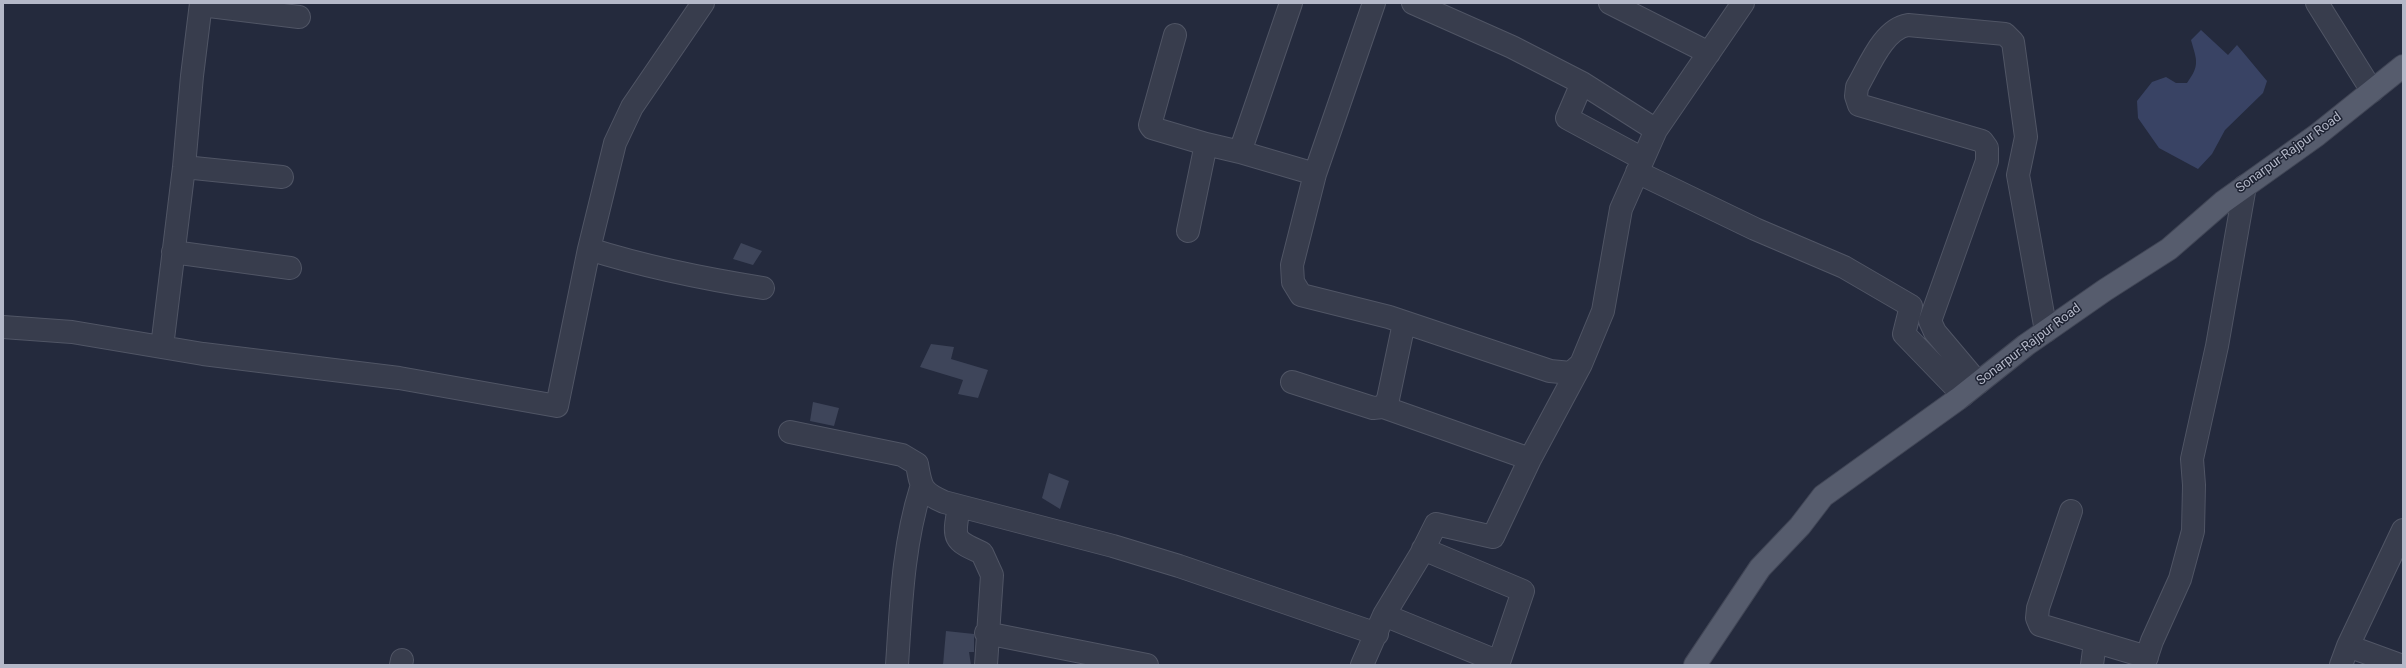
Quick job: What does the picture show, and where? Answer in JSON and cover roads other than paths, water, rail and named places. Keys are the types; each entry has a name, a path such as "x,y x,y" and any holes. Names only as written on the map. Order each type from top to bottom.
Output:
{"main road":[{"name":"Sonarpur-Rajpur Road","path":"1695,665 1760,568 1800,526 1823,496 1970,389 2046,331 2170,248 2223,202 2318,134 2403,66"}],"street":[{"path":"3,327 72,332 162,347 399,378 557,406 589,249 615,143 632,107 703,3"},
{"path":"1240,152 1291,3"},
{"path":"1374,3 1315,174 1292,265 1293,282 1301,295 1355,307 1404,322 1550,372 1571,373 1581,364"},
{"path":"1413,3 1512,47 1582,83 1656,130"},
{"path":"1610,3 1708,53"},
{"path":"1362,665 1380,625 1424,549 1436,524 1493,537 1530,458 1581,364 1603,311 1621,210 1656,130 1743,3"},
{"path":"2317,3 2372,91"},
{"path":"162,347 184,167 192,76 201,4 299,17"},
{"path":"1970,389 1935,332 1930,321 1987,161 1987,148 1982,141 1859,105 1856,96 1857,87 1886,39 1898,26 1908,25 2005,34 2013,42 2026,137 2018,175 2046,331"},
{"path":"1175,35 1150,125 1152,128 1315,174"},
{"path":"1582,83 1567,118 1640,166 1755,229 1844,267 1911,306 1904,334 1970,389"},
{"path":"1188,231 1206,144"},
{"path":"184,167 282,177"},
{"path":"2071,511 2038,608 2037,618 2040,625 2095,642 2146,661 2180,579 2192,531 2194,486 2192,458 2217,346 2245,186"},
{"path":"589,249 620,259 723,282 763,288"},
{"path":"173,252 290,268"},
{"path":"1383,407 1388,399 1404,322"},
{"path":"1292,382 1373,408 1383,407 1530,458"},
{"path":"790,432 902,455 917,464 921,488 910,526 902,589 896,665"},
{"path":"921,488 931,497 959,507 1113,546 1380,625 1498,664 1523,591 1424,549"},
{"path":"959,507 955,526 957,539 962,544 982,553 992,575 986,633 986,665"},
{"path":"2400,665 2344,655 2401,539"},
{"path":"986,633 1146,665"},
{"path":"2092,665 2095,642"}],"water":[{"path":"2201,30 2228,55 2237,45 2267,81 2263,93 2225,130 2212,154 2198,169 2159,148 2138,118 2137,101 2152,82 2166,77 2176,83 2187,83 2196,67 2196,58 2191,40"}]}
